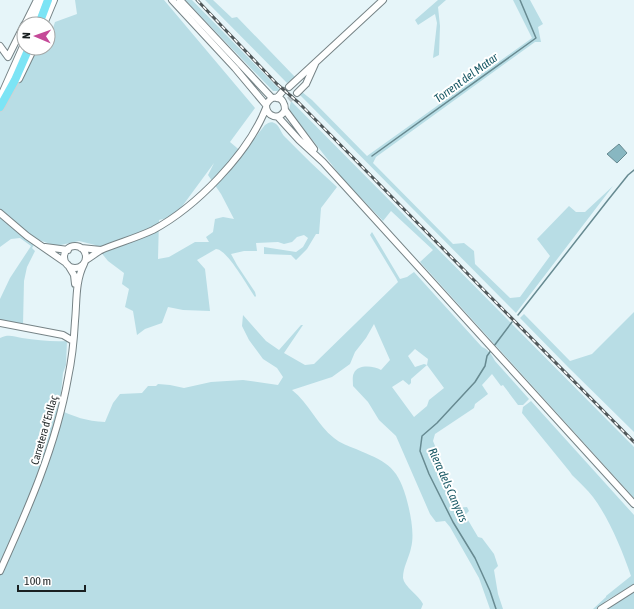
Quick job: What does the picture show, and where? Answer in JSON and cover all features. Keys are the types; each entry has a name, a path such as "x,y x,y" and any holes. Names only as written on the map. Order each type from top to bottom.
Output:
{"main road":[{"path":"42,16 48,0"},
{"path":"1,101 26,56"}],"street":[{"path":"29,16 37,0"},
{"path":"35,16 41,0"},
{"path":"47,16 54,0"},
{"path":"172,0 235,68 266,106 269,115 276,117 323,162 634,504"},
{"path":"180,0 275,98 283,101 285,108 323,162"},
{"path":"289,87 383,0"},
{"path":"0,46 8,57 16,41"},
{"path":"1,101 19,56"},
{"path":"1,101 15,87 29,56"},
{"path":"297,93 306,84 316,62"},
{"path":"306,70 306,84"},
{"path":"252,135 262,119 268,100 275,98 283,91"},
{"path":"0,213 27,236 67,264 74,268 78,268 101,250 128,241 154,229 194,202 222,174 252,135 265,121 282,114 289,100"},
{"path":"43,247 68,250"},
{"path":"67,264 64,256 68,250 74,247 101,250"},
{"path":"81,248 85,253 85,262"},
{"name":"Carretera d'Enllaç","path":"0,571 43,471 55,434 68,377 74,341 76,288 78,276 85,262"},
{"name":"Carretera d'Enllaç","path":"67,264 74,275 76,288"},
{"path":"0,323 63,335 74,341"},
{"path":"63,335 74,332"},
{"path":"601,609 634,588"}],"shaded area":[{"path":"75,0 164,0 255,108 230,142 243,153 265,125 273,122 277,125 282,134 337,187 321,208 319,234 316,234 307,249 296,260 291,255 264,254 264,247 296,252 303,247 308,238 304,235 297,237 292,242 284,244 278,242 256,243 257,251 244,251 231,254 255,292 255,297 226,255 216,249 197,260 205,269 210,311 183,310 168,307 162,323 145,329 137,335 133,311 125,307 129,289 122,284 124,273 108,261 95,245 79,241 56,246 39,240 10,220 0,210 0,112 32,56 56,56 56,22 77,14","holes":["214,163 208,175 221,194 234,219 223,217 215,219 213,232 206,237 209,242 195,242 169,257 158,259 159,220 175,216"]},
{"path":"185,0 192,0 281,91 273,91"},
{"path":"205,0 213,0 232,18 237,17 295,77 287,83"},
{"path":"438,0 446,0 438,7 440,26 439,55 433,58 437,23 435,14 418,25 415,20"},
{"path":"513,0 530,0 543,24 538,27 541,42 535,42 376,157 373,163 453,244 464,243 474,251 475,264 510,298 520,297 550,256 537,239 569,206 576,212 585,212 613,186 516,313 299,94 302,92 312,100 367,156 532,38"},
{"path":"291,101 634,447 634,498 420,262 433,250 391,211 383,221 343,179 289,110"},
{"path":"619,144 627,153 617,163 607,154"},
{"path":"0,217 34,245 32,248 35,251 27,267 24,281 23,325 0,321 0,299 10,278 31,246 20,238 11,239 0,247"},
{"path":"372,232 400,279 407,277 414,272 482,347 490,352 495,361 529,399 523,405 518,405 503,385 501,386 492,374 482,385 488,394 475,404 474,408 435,434 433,441 440,458 444,477 456,508 467,507 469,511 465,515 478,537 482,538 494,554 498,566 494,570 498,594 503,609 490,609 479,578 450,527 445,521 436,522 430,514 396,436 379,420 368,402 353,386 353,376 356,370 366,367 381,370 390,360 374,324 366,338 355,352 350,364 332,377 292,390 298,395 328,433 334,438 382,461 394,471 402,486 408,503 412,529 412,542 403,578 406,585 423,604 421,609 0,609 0,338 11,336 44,341 67,341 66,365 63,373 61,393 57,409 86,420 105,422 113,403 120,394 142,393 148,386 156,386 158,384 184,388 211,382 243,380 278,385 283,377 277,368 263,359 249,340 242,326 243,315 266,341 279,350 301,325 303,325 284,353 305,365 314,364 398,282 370,235","holes":["415,349 428,359 427,365 424,364 415,367 408,356","427,365 444,388 429,400 427,406 414,417 392,387 403,380 409,385 411,383 411,379"]},
{"path":"634,312 634,432 520,318 524,314 570,361 592,354"},
{"path":"531,401 634,515 634,585 607,600 598,609 593,609 606,596 631,576 615,535 605,515 593,497 572,475 522,413 523,407"},
{"path":"634,591 634,609 606,609"}],"waterway":[{"name":"Torrent del Matar","path":"372,156 536,38 520,0"},
{"name":"Riera dels Canyars","path":"518,315 608,200 628,175 634,170"},
{"name":"Riera dels Canyars","path":"494,346 512,322"},
{"name":"Riera dels Canyars","path":"492,349 487,356 485,366 475,382 437,423 422,436 420,451 429,474 453,522 475,558 490,591 496,609"}],"tunnel":[{"path":"289,100 297,93"}],"railway":[{"path":"197,0 277,84 299,103 634,442"}]}
